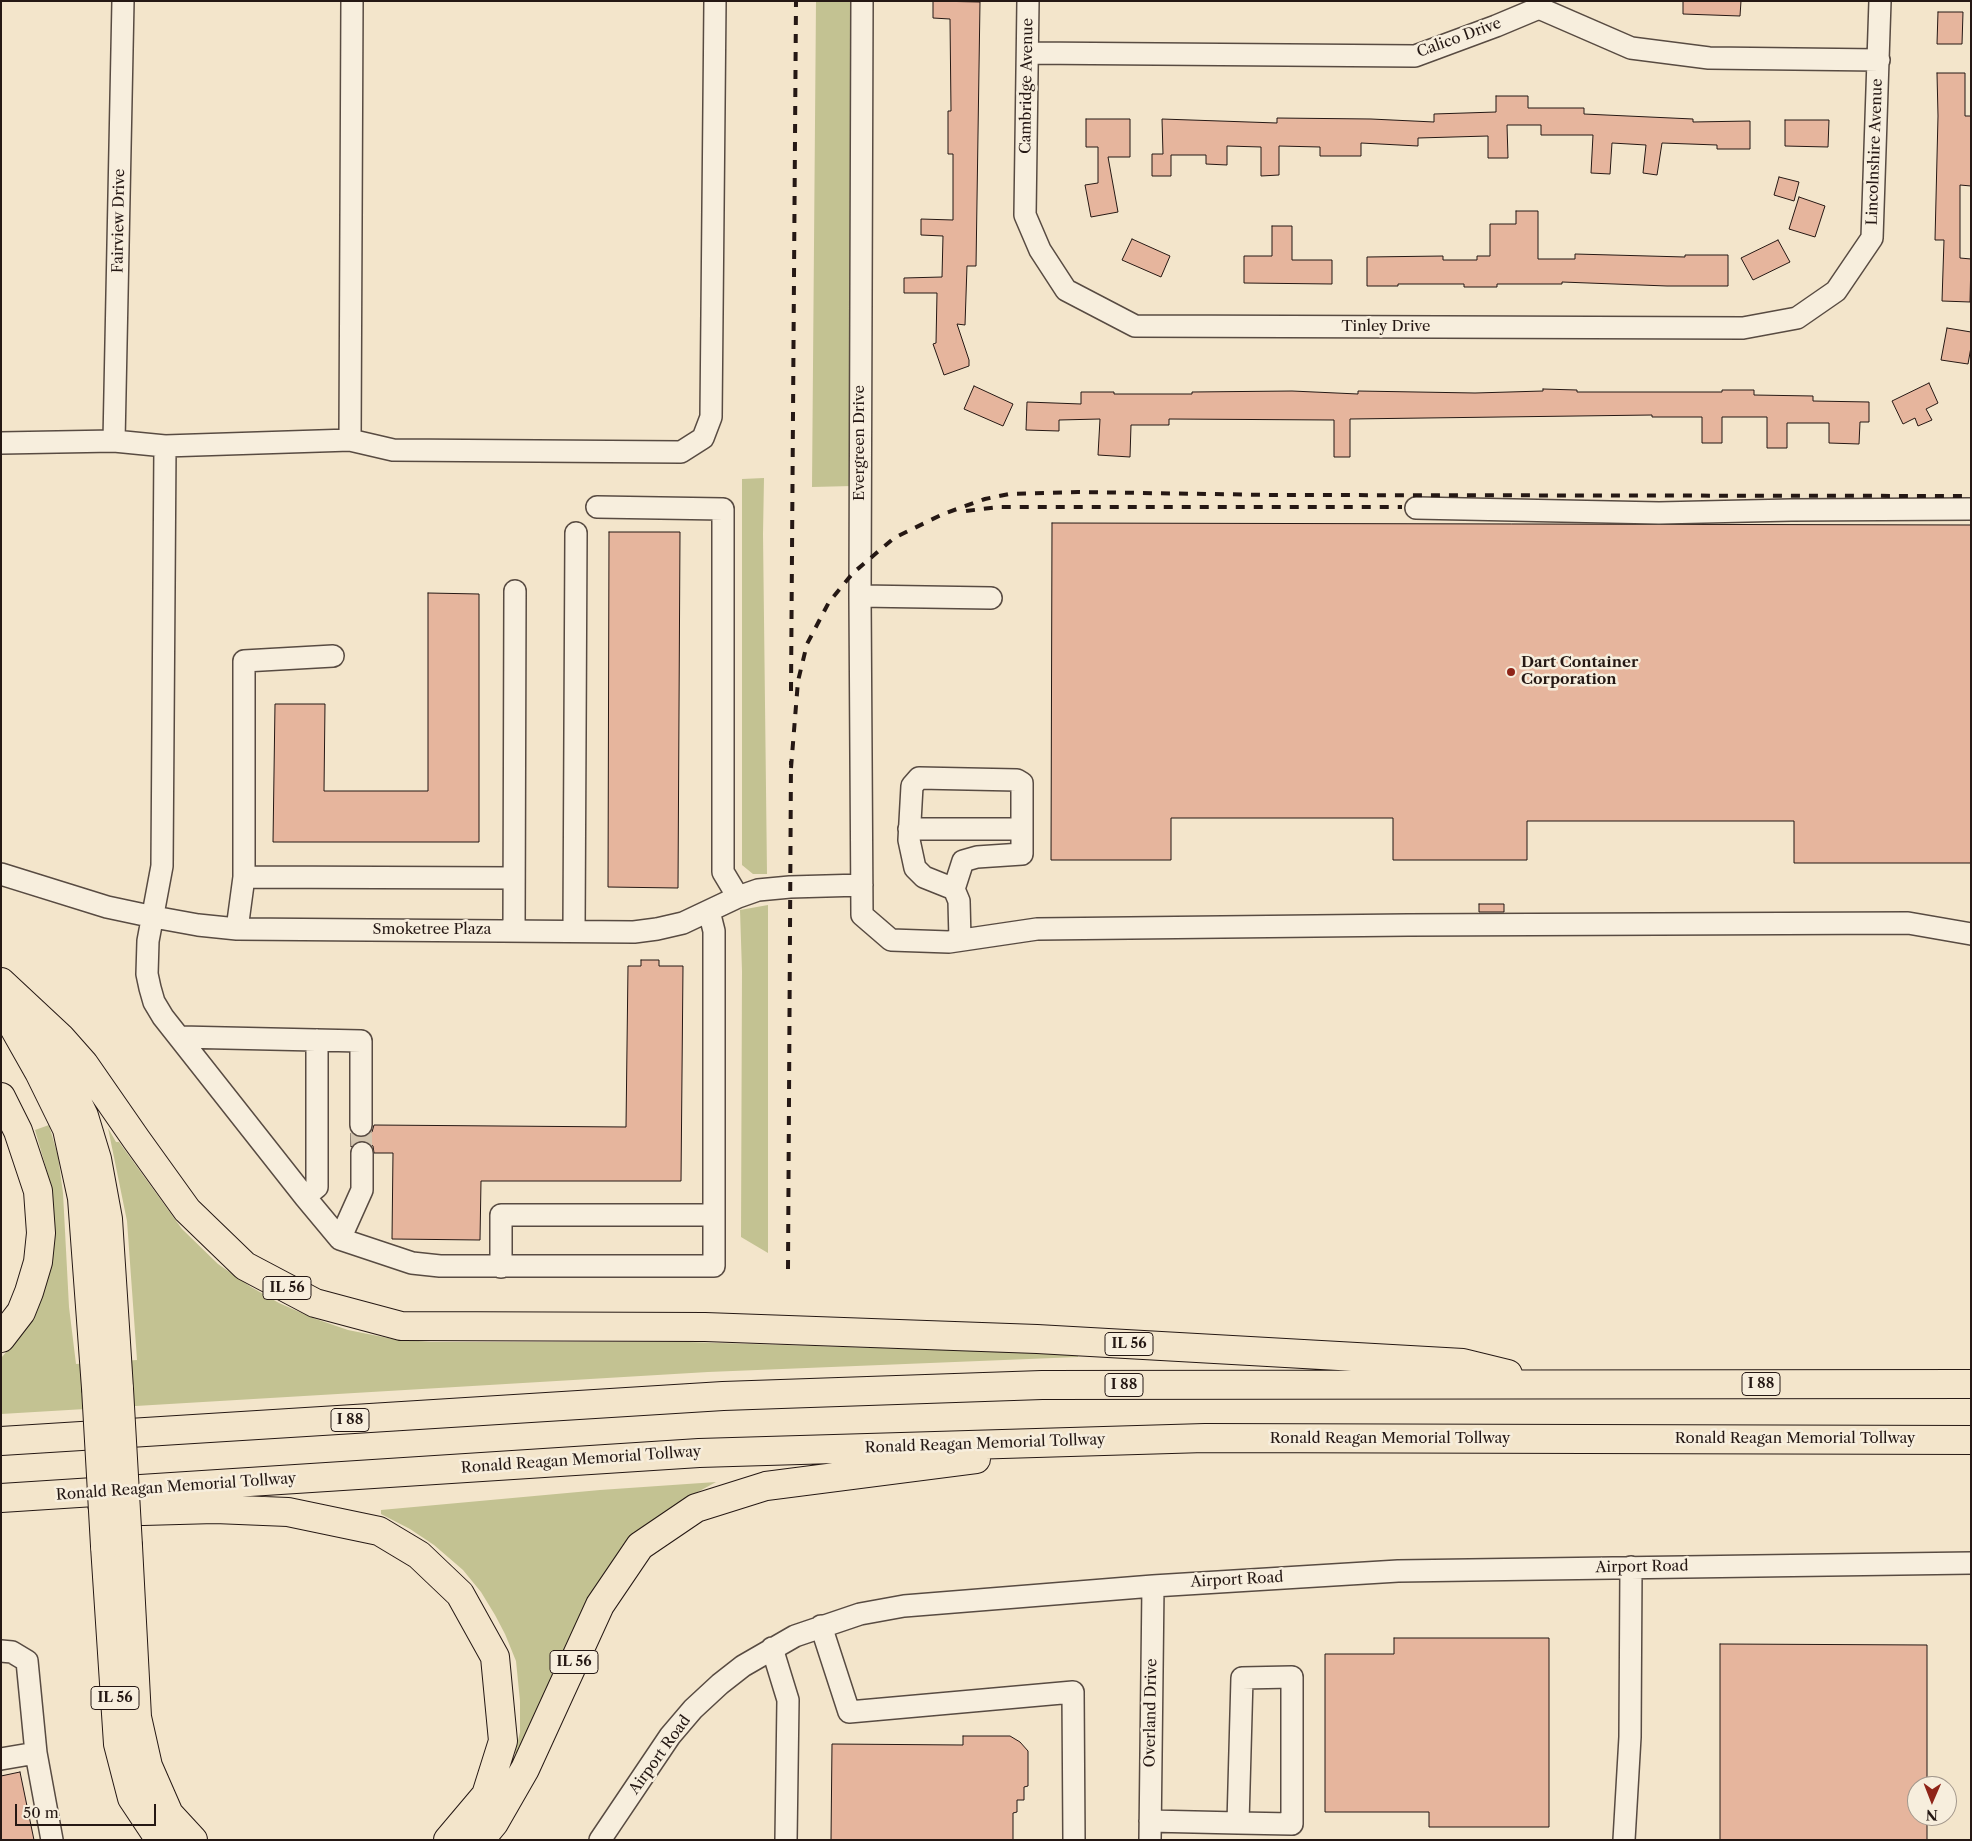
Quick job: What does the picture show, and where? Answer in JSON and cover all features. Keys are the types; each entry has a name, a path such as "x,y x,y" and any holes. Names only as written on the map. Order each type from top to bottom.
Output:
{"highway":[{"name":"IL 56","path":"1,982 61,1038 84,1064 187,1210 246,1266 315,1303 401,1326 705,1327 1047,1340 1463,1363 1551,1384"},
{"path":"1,989 60,1066 84,1116 97,1159 108,1219 107,1389"},
{"name":"IL 56","path":"1,1014 12,1026 39,1072 67,1129 82,1198 107,1389 117,1546 118,1744 132,1798 160,1840"},
{"path":"1,1097 18,1131 38,1192 41,1233 38,1262 30,1292 21,1312 1,1338"},
{"name":"I 88","path":"1,1442 743,1396 1042,1386 1971,1384"},
{"name":"Ronald Reagan Memorial Tollway","path":"1,1498 672,1453 1204,1438 1971,1440"},
{"name":"IL 56","path":"480,1840 494,1823 524,1769 600,1605 640,1546 696,1508 766,1486 944,1464 1086,1441"},
{"path":"54,1495 143,1511 215,1509 288,1512 378,1531 419,1554 460,1594 494,1657 503,1741 486,1795 448,1840"},
{"path":"117,1546 136,1717 148,1766 169,1814 193,1840"}],"street":[{"name":"Fairview Drive","path":"114,441 123,1"},
{"path":"350,440 352,1"},
{"path":"1,443 114,441 165,446 350,440 393,450 681,452 703,438 711,417 715,1"},
{"name":"Evergreen Drive","path":"862,1 860,596 862,915 891,940 949,942 1037,929 1418,925 1908,923 1971,934"},
{"name":"Cambridge Avenue","path":"1026,170 1028,1"},
{"name":"Lincolnshire Avenue","path":"1836,291 1872,238 1880,1"},
{"name":"Calico Drive","path":"1028,53 1415,56 1496,26 1541,4 1631,48 1709,58 1879,60"},
{"name":"Tinley Drive","path":"1026,170 1025,215 1040,250 1066,290 1135,326 1743,328 1797,318 1836,291"},
{"path":"165,446 162,866 148,941 148,981 154,1002 163,1017 340,1239 412,1263 440,1266 714,1266 714,931 709,911"},
{"path":"597,508 723,509 723,872 738,897"},
{"path":"1416,508 1658,514 1791,510 1971,509"},
{"path":"574,931 576,532"},
{"path":"514,931 515,591"},
{"path":"860,596 991,598"},
{"path":"237,929 244,877 244,661 333,656"},
{"path":"954,889 924,877 915,868 908,840 912,786 919,778 1017,780 1022,783 1022,854 977,857 963,861 954,889 959,901 960,940"},
{"path":"909,830 1022,829"},
{"name":"Smoketree Plaza","path":"1,874 107,906 154,917 237,929 634,932 683,923 738,897 758,890 862,885"},
{"path":"244,877 514,878"},
{"path":"180,1037 360,1041 361,1124"},
{"path":"305,1197 317,1187 317,1040"},
{"path":"340,1239 362,1190 362,1153"},
{"path":"501,1267 501,1215 714,1214"},
{"name":"Airport Road","path":"600,1840 670,1736 693,1709 720,1684 743,1666 795,1636 860,1614 904,1606 1153,1586 1398,1571 1630,1566 1971,1563"},
{"path":"1624,1840 1630,1737 1630,1566"},
{"name":"Overland Drive","path":"1150,1830 1153,1586"},
{"path":"821,1626 849,1712 1073,1692 1074,1840"},
{"path":"772,1648 788,1700 786,1840"},
{"path":"1,1651 12,1652 27,1661 36,1753 52,1840"},
{"path":"1150,1830 1238,1822 1292,1824 1292,1677 1242,1678 1238,1822"},
{"path":"1,1759 36,1753"}],"shaded area":[{"path":"816,1 850,1 852,486 812,487"},
{"path":"764,478 767,874 753,874 742,865 742,479"},
{"path":"768,905 768,1253 741,1237 742,971 740,910"},
{"path":"49,1125 58,1156 63,1193 69,1307 76,1364 137,1360 127,1221 108,1128 116,1142 119,1142 182,1229 218,1264 251,1287 279,1303 313,1318 348,1330 393,1339 431,1342 688,1342 911,1349 913,1346 1078,1352 1078,1357 708,1372 1,1414 1,1358 24,1332 39,1303 48,1278 54,1245 53,1201 48,1175 35,1130"},
{"path":"716,1482 683,1500 652,1522 627,1545 606,1570 578,1619 519,1755 515,1753 520,1732 520,1701 516,1661 495,1615 481,1592 463,1570 434,1545 410,1529 381,1514 381,1510 600,1490"}],"building":[{"path":"933,1 980,2 976,266 967,266 965,325 957,324 969,360 969,366 944,375 933,344 936,343 937,293 904,293 904,278 942,277 943,236 921,235 921,219 953,220 953,154 948,154 948,111 951,111 950,19 933,18"},
{"path":"1683,1 1741,1 1740,16 1683,14"},
{"path":"1938,12 1963,12 1962,44 1937,44"},
{"path":"1937,73 1965,73 1965,116 1971,116 1971,186 1960,185 1960,258 1971,259 1970,302 1942,301 1944,240 1935,240 1938,116"},
{"path":"1496,96 1528,96 1528,108 1584,108 1584,114 1693,119 1693,122 1750,121 1750,149 1717,149 1717,145 1662,143 1657,175 1643,173 1646,145 1612,143 1610,174 1591,173 1593,135 1541,135 1541,125 1507,125 1508,158 1488,158 1488,136 1418,138 1418,146 1361,143 1361,156 1320,156 1320,147 1279,146 1279,175 1261,176 1261,147 1227,146 1227,165 1206,164 1206,155 1171,155 1171,176 1152,176 1152,154 1163,154 1162,119 1277,123 1277,118 1434,122 1434,114 1496,112"},
{"path":"1086,119 1130,119 1130,157 1108,157 1118,212 1091,217 1085,185 1098,183 1098,147 1086,147"},
{"path":"1785,120 1829,120 1828,147 1785,146"},
{"path":"1779,177 1799,182 1794,201 1774,195"},
{"path":"1799,197 1825,206 1815,237 1789,229"},
{"path":"1516,211 1538,211 1538,259 1575,259 1575,254 1685,257 1685,255 1728,255 1728,286 1562,282 1562,284 1497,284 1497,287 1464,287 1464,284 1367,286 1367,257 1443,256 1443,260 1477,260 1477,256 1490,256 1490,224 1516,224"},
{"path":"1272,226 1292,226 1292,260 1332,260 1332,284 1244,283 1244,256 1272,256"},
{"path":"1132,239 1170,256 1161,277 1122,260"},
{"path":"1778,240 1790,262 1753,280 1741,258"},
{"path":"1947,328 1971,332 1968,364 1941,360"},
{"path":"1929,383 1938,403 1926,409 1932,420 1918,426 1915,418 1903,424 1892,401"},
{"path":"974,386 1013,404 1003,426 964,409"},
{"path":"1543,389 1577,390 1577,392 1722,392 1722,390 1754,390 1754,395 1813,396 1813,401 1869,402 1869,422 1860,422 1859,444 1829,443 1829,423 1787,423 1787,448 1767,448 1767,417 1722,417 1722,443 1702,443 1702,417 1652,417 1652,415 1350,419 1350,457 1334,457 1334,420 1169,419 1169,425 1131,425 1130,457 1098,455 1100,419 1059,420 1059,431 1026,430 1027,402 1081,404 1081,392 1192,394 1192,392 1292,391 1358,394 1358,391 1475,393 1543,391"},
{"name":"Dart Container Corporation","path":"1052,523 1971,525 1971,863 1794,863 1794,821 1527,821 1527,860 1393,860 1393,818 1171,818 1171,860 1051,860"},
{"path":"609,532 680,532 678,888 608,887"},
{"path":"428,593 479,594 479,842 273,842 275,704 325,704 324,791 428,791"},
{"path":"1479,904 1504,904 1504,912 1479,912"},
{"path":"641,960 659,960 659,966 683,966 681,1181 481,1181 480,1240 392,1239 393,1153 374,1153 373,1146 368,1142 362,1141 356,1142 351,1147 351,1133 361,1137 367,1136 372,1132 374,1125 626,1127 628,966 641,966"},
{"path":"1394,1638 1549,1638 1549,1827 1429,1827 1429,1812 1325,1812 1325,1654 1394,1654"},
{"path":"1720,1644 1927,1645 1927,1776 1907,1776 1907,1826 1927,1826 1927,1840 1720,1840"},
{"path":"963,1736 1010,1736 1020,1742 1028,1751 1028,1786 1024,1787 1024,1800 1017,1800 1017,1812 1013,1813 1013,1840 831,1840 832,1744 963,1745"},
{"path":"20,1772 34,1840 1,1840 1,1776"}],"tunnel":[{"path":"361,1125 362,1153"}],"railway":[{"path":"791,691 796,1"},
{"path":"791,768 798,681 807,644 829,602 853,573 894,538 943,514 985,499 1009,494 1078,492 1274,495 1971,496"},
{"path":"966,511 998,507 1402,507"},
{"path":"788,1269 791,761"}],"place":[{"name":"Dart Container Corporation","path":"1511,672"}]}
